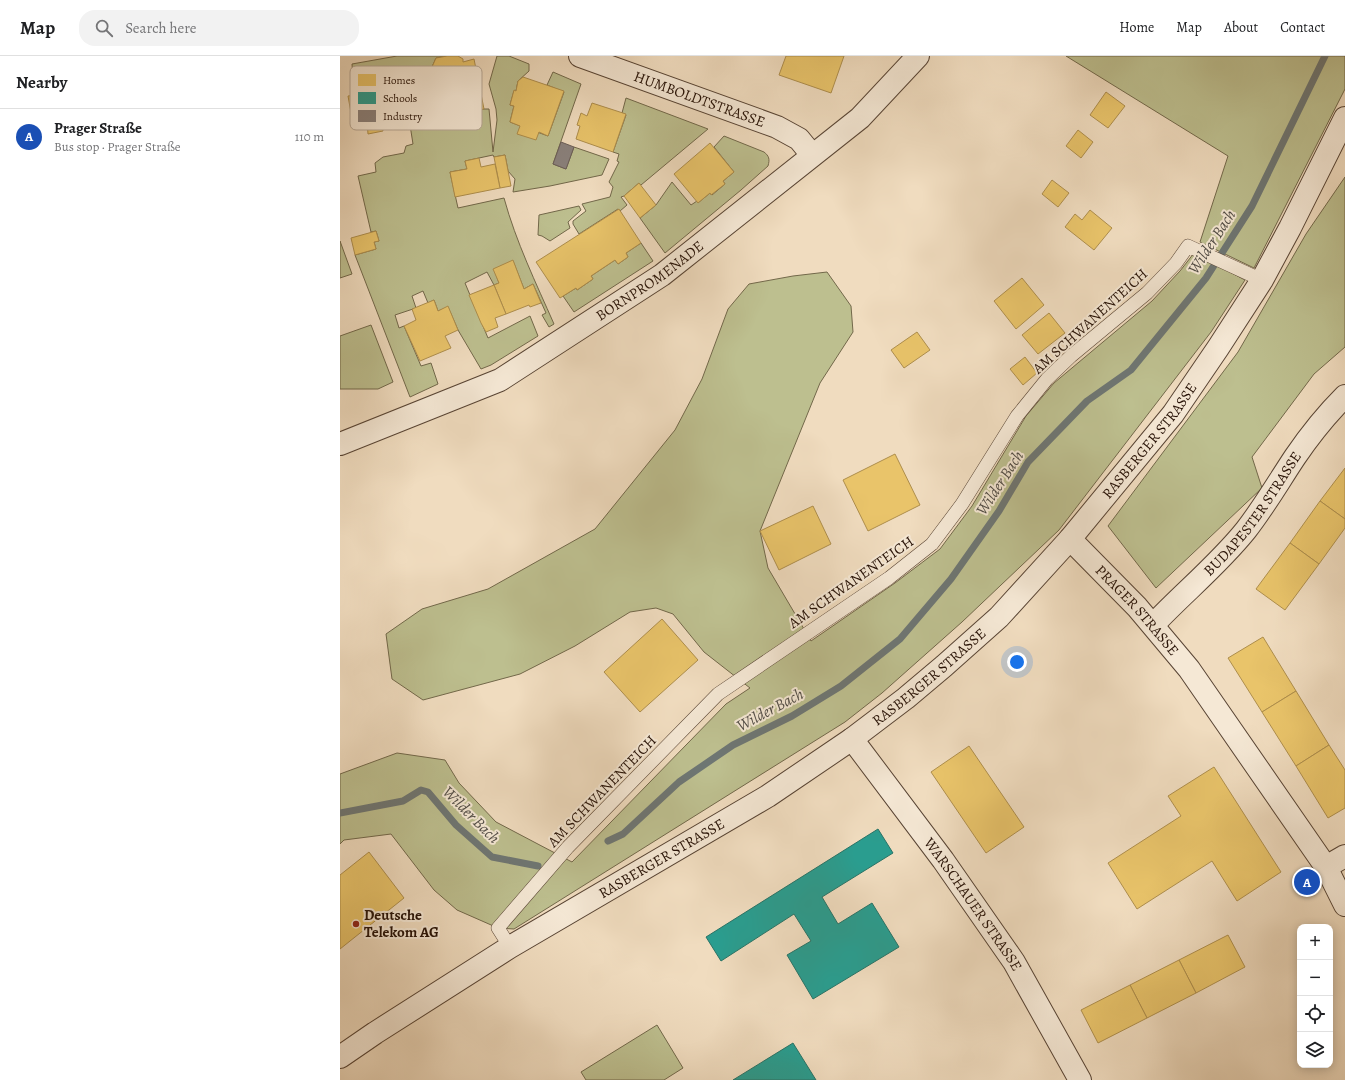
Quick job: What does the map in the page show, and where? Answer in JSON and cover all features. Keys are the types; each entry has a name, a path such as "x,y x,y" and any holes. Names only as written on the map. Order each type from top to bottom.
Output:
{"street":[{"name":"HUMBOLDTSTRASSE","path":"580,56 777,127 799,139 812,155"},
{"name":"BORNPROMENADE","path":"340,444 500,380 675,265 860,118 918,56"},
{"name":"RASBERGER STRASSE","path":"340,1057 510,947 768,796 852,739 917,689 999,617 1070,539 1173,414 1262,280 1290,228 1345,118"},
{"name":"BUDAPESTER STRASSE","path":"1153,625 1207,573 1246,529 1300,450 1333,408 1345,396"},
{"name":"PRAGER STRASSE","path":"1070,539 1153,625 1189,669 1326,867 1345,905"},
{"name":"WARSCHAUER STRASSE","path":"852,739 943,860 1014,962 1080,1080"},
{"path":"1326,867 1345,856"}],"lane":[{"name":"AM SCHWANENTEICH","path":"510,947 498,928 568,847 718,694 889,578 932,544 962,504 1017,416 1047,379 1071,356 1147,293 1176,263 1188,246 1262,280"}],"green space":[{"path":"397,56 447,56 436,58 432,66 352,66 352,64"},
{"path":"497,56 509,56 529,64 529,71 518,81 516,91 514,91 510,105 514,106 510,122 548,136 564,92 547,85 553,72 581,84 553,164 566,169 574,147 609,159 602,175 513,192 515,179 508,171 505,155 494,157 493,155 465,161 467,169 450,172 458,208 504,198 520,246 554,324 549,327 542,315 546,313 533,284 524,289 513,261 494,269 499,283 494,285 487,272 465,283 488,338 530,316 538,336 491,365 481,369 458,330 448,307 438,311 434,300 428,303 423,291 412,296 416,308 395,315 399,328 404,326 421,366 431,363 438,384 410,397 355,255 376,249 374,242 379,241 376,231 371,232 358,176 376,172 375,163 383,157 404,153 406,146 413,144 411,130 482,130 482,109 484,109 489,109 493,152 497,120 496,109 489,84"},
{"path":"1066,56 1345,56 1345,89 1254,268 1200,242 1228,156"},
{"path":"626,98 708,129 641,185 639,183 621,197 627,205 620,211 618,209 579,234 573,224 573,221 586,211 582,204 610,197 613,187 609,182 619,162 617,161 619,154 613,152 626,115 622,113"},
{"path":"724,136 764,152 769,158 768,166 665,253 640,218 656,205 672,182 691,205 697,201 699,202 710,193 712,195 725,184 723,181 734,172 714,147"},
{"path":"1345,177 1345,347 1314,374 1252,457 1262,488 1156,588 1108,526 1238,352 1306,234"},
{"path":"579,206 581,210 568,222 570,228 550,241 538,235 539,215"},
{"path":"340,241 352,274 340,278"},
{"path":"641,243 653,261 574,312 563,296 576,288 577,290 593,279 591,276 615,260 618,264 628,257 626,253"},
{"path":"1194,253 1245,280 1211,332 1059,530 962,622 882,693 845,722 514,929 498,928 457,910 434,890 391,834 344,840 340,844 340,774 397,753 445,760 459,783 496,822 572,862 726,704 750,688 704,652 673,614 656,608 630,612 575,646 520,674 423,700 392,679 386,634 422,609 488,589 595,529 675,430 702,379 728,309 749,284 793,276 827,272 851,306 853,332 820,383 760,531 768,568 811,641 895,583 940,549 972,506 1026,416 1054,383 1152,301 1180,271"},
{"path":"371,325 393,382 378,389 340,389 340,336"},
{"path":"657,1025 683,1068 664,1080 586,1080 581,1072"}],"building: Homes":[{"path":"458,56 463,59 463,62 474,59 475,66 432,66 436,58"},
{"path":"786,56 844,56 831,93 779,75"},
{"path":"523,77 564,91 548,136 539,132 536,140 517,134 520,126 510,122 514,106 510,105 514,90 516,91 518,81"},
{"path":"1106,92 1125,106 1108,128 1090,115"},
{"path":"348,96 350,96 350,107"},
{"path":"482,99 484,109 482,109"},
{"path":"592,103 626,114 613,152 576,139 580,126 577,125 581,113 587,116"},
{"path":"368,130 383,130 383,131 368,134"},
{"path":"1078,130 1093,142 1081,158 1066,146"},
{"path":"710,143 734,172 723,181 725,184 711,195 710,193 698,203 674,174"},
{"path":"505,155 511,186 500,188 494,157"},
{"path":"479,158 481,167 495,164 500,188 455,197 450,172 467,169 465,161"},
{"path":"1052,180 1069,193 1058,207 1042,194"},
{"path":"639,183 656,205 640,218 624,196"},
{"path":"619,209 641,243 626,253 628,257 618,264 615,260 591,276 593,279 577,290 576,288 560,298 536,262"},
{"path":"1090,210 1112,228 1094,250 1065,227 1075,214 1082,220"},
{"path":"376,231 379,241 374,242 376,249 355,255 351,238"},
{"path":"513,260 524,289 533,284 541,303 530,307 529,305 506,314 494,285 499,283 493,269"},
{"path":"1022,278 1044,305 1016,329 994,301"},
{"path":"494,285 506,314 495,318 498,327 486,332 469,295"},
{"path":"434,300 438,311 448,306 458,330 445,336 451,348 420,361 404,326 416,320 412,309"},
{"path":"1049,313 1065,333 1038,354 1022,335"},
{"path":"917,332 930,350 904,368 891,350"},
{"path":"1025,357 1037,373 1023,385 1010,369"},
{"path":"895,454 920,505 868,531 843,480"},
{"path":"1345,468 1345,519 1320,501"},
{"path":"1320,501 1345,519 1345,528 1319,564 1290,543"},
{"path":"813,506 831,544 779,570 760,531"},
{"path":"1290,543 1319,564 1285,610 1256,589"},
{"path":"662,619 698,660 640,712 604,672"},
{"path":"1263,637 1296,691 1262,712 1228,658"},
{"path":"1296,691 1329,745 1296,766 1262,712"},
{"path":"1329,745 1345,770 1345,808 1328,818 1296,766"},
{"path":"969,746 1024,827 986,853 931,772"},
{"path":"1214,767 1281,872 1237,901 1212,861 1137,909 1108,863 1181,816 1168,796"},
{"name":"Deutsche Telekom AG","path":"369,852 404,898 340,949 340,875"},
{"path":"1228,935 1245,967 1196,993 1179,960"},
{"path":"1179,960 1196,993 1147,1018 1130,985"},
{"path":"1130,985 1147,1018 1098,1043 1081,1010"}],"building: Schools":[{"path":"878,829 893,853 822,897 838,924 872,903 899,947 813,999 787,955 811,941 794,914 721,961 706,937"},
{"path":"793,1043 816,1080 733,1080"}],"building: Industry":[{"path":"561,142 574,147 566,169 553,164"}],"waterway":[{"name":"Wilder Bach","path":"608,841 623,834 679,782 733,745 792,716 841,686 900,639 951,579 999,511 1028,462 1087,401 1131,370 1206,278 1252,206 1325,56"},
{"name":"Wilder Bach","path":"340,813 403,801 421,790 428,792 456,825 492,857 538,866"}],"place":[{"name":"Prager Straße","path":"1307,882"},
{"name":"Deutsche Telekom AG","path":"356,924"}]}
